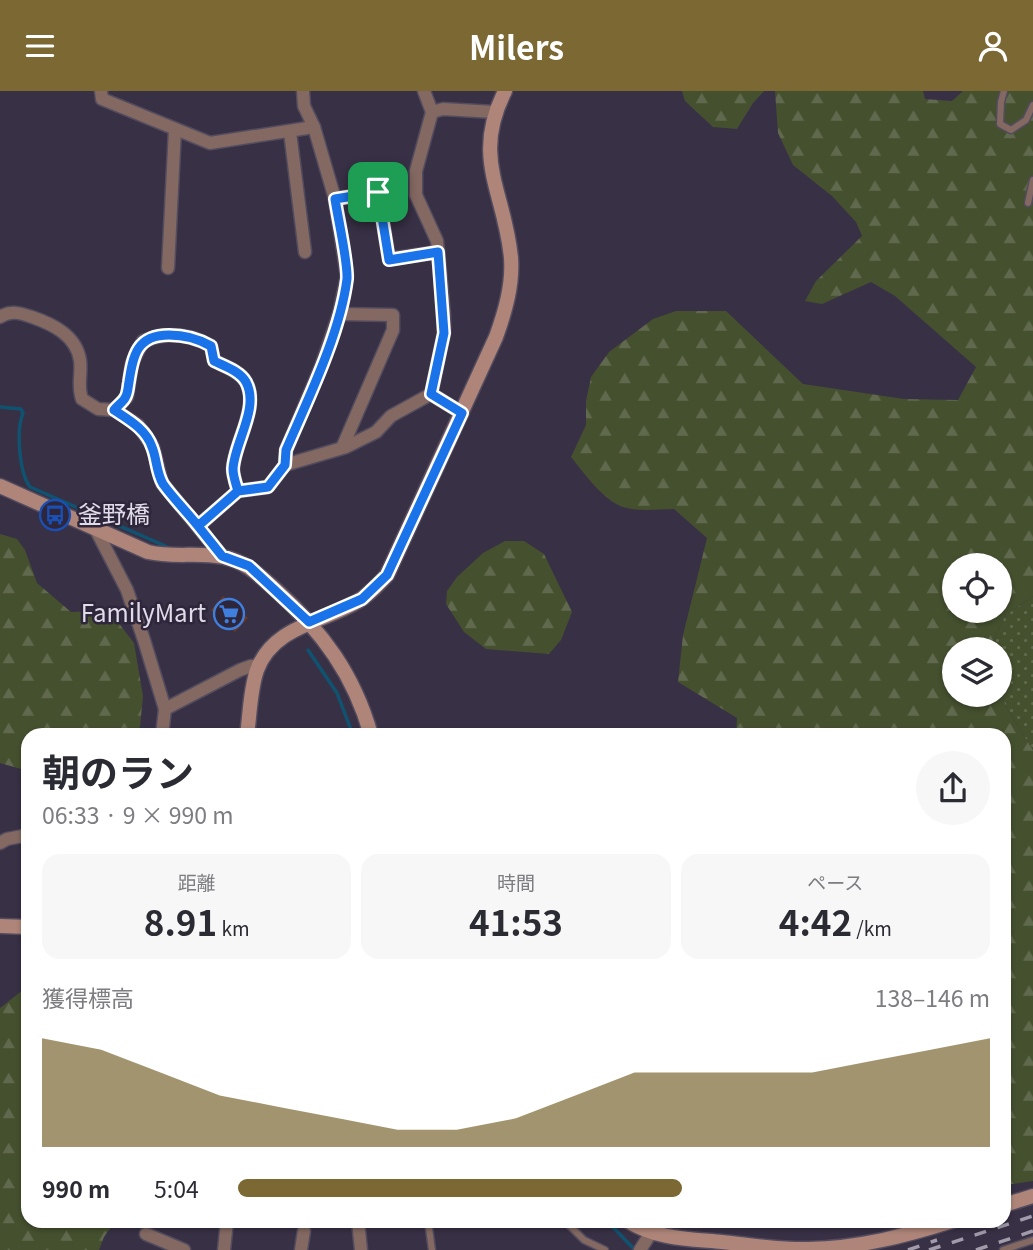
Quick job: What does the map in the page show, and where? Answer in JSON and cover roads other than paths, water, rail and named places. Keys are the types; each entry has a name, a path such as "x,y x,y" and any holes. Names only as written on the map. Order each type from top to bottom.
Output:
{"street":[{"path":"101,91 102,99 210,143 314,127"},
{"path":"198,526 238,491 268,487 285,465 286,450 321,367 339,314 347,277 335,199 314,127 304,106 303,91"},
{"path":"285,465 342,448 376,432 391,416 431,394 444,333 437,241 416,195 416,171 432,112 424,91"},
{"path":"248,728 258,666 271,648 290,632 362,599 387,575 496,337 505,313 511,278 508,239 489,148 494,112 505,91"},
{"path":"432,112 443,109 494,112"},
{"path":"167,268 175,129"},
{"path":"290,132 305,252"},
{"path":"335,199 378,192 389,260 438,252"},
{"path":"0,317 7,312 19,313 53,324 63,332 80,359 79,390 82,399 98,409 114,410 138,425 153,447 162,483 222,556"},
{"path":"339,314 393,315 393,330 342,448"},
{"path":"114,410 127,397 132,363 143,341 158,335 186,335 211,346 214,361 235,371 246,381 249,393 248,416 233,470 238,491"},
{"path":"431,394 462,413"},
{"path":"0,486 148,552 165,556 222,556 249,566 309,622 327,643 363,705 369,728"},
{"path":"93,526 127,590 165,709 163,728"},
{"path":"165,709 240,670 258,666"},
{"path":"0,843 21,836"},
{"path":"0,926 21,927"},
{"path":"1011,1203 1033,1196"},
{"path":"225,1250 227,1228"},
{"path":"359,1228 361,1250"},
{"path":"641,1228 651,1233 682,1239 807,1249 866,1244 930,1228"},
{"path":"301,1250 304,1231"},
{"path":"642,1248 651,1233"},
{"path":"146,1234 184,1250"}],"lane":[{"path":"1004,91 1000,124 1011,130 1026,120 1033,105"},
{"path":"1028,203 1033,180"},
{"path":"429,1228 432,1250"},
{"path":"572,1228 584,1240 605,1250"},
{"path":"1003,1250 1033,1240"}],"waterway":[{"path":"0,407 21,409 23,413 20,451 23,471 30,487 170,548"},
{"path":"308,650 337,693 350,728"},
{"path":"614,1228 635,1250"}],"railway":[{"path":"1011,1223 1033,1216"},
{"path":"929,1250 996,1228"},
{"path":"976,1250 1033,1231"},
{"path":"908,1250 937,1240"}],"place":[{"name":"釜野橋","path":"55,515"},
{"name":"FamilyMart","path":"229,614"}]}
